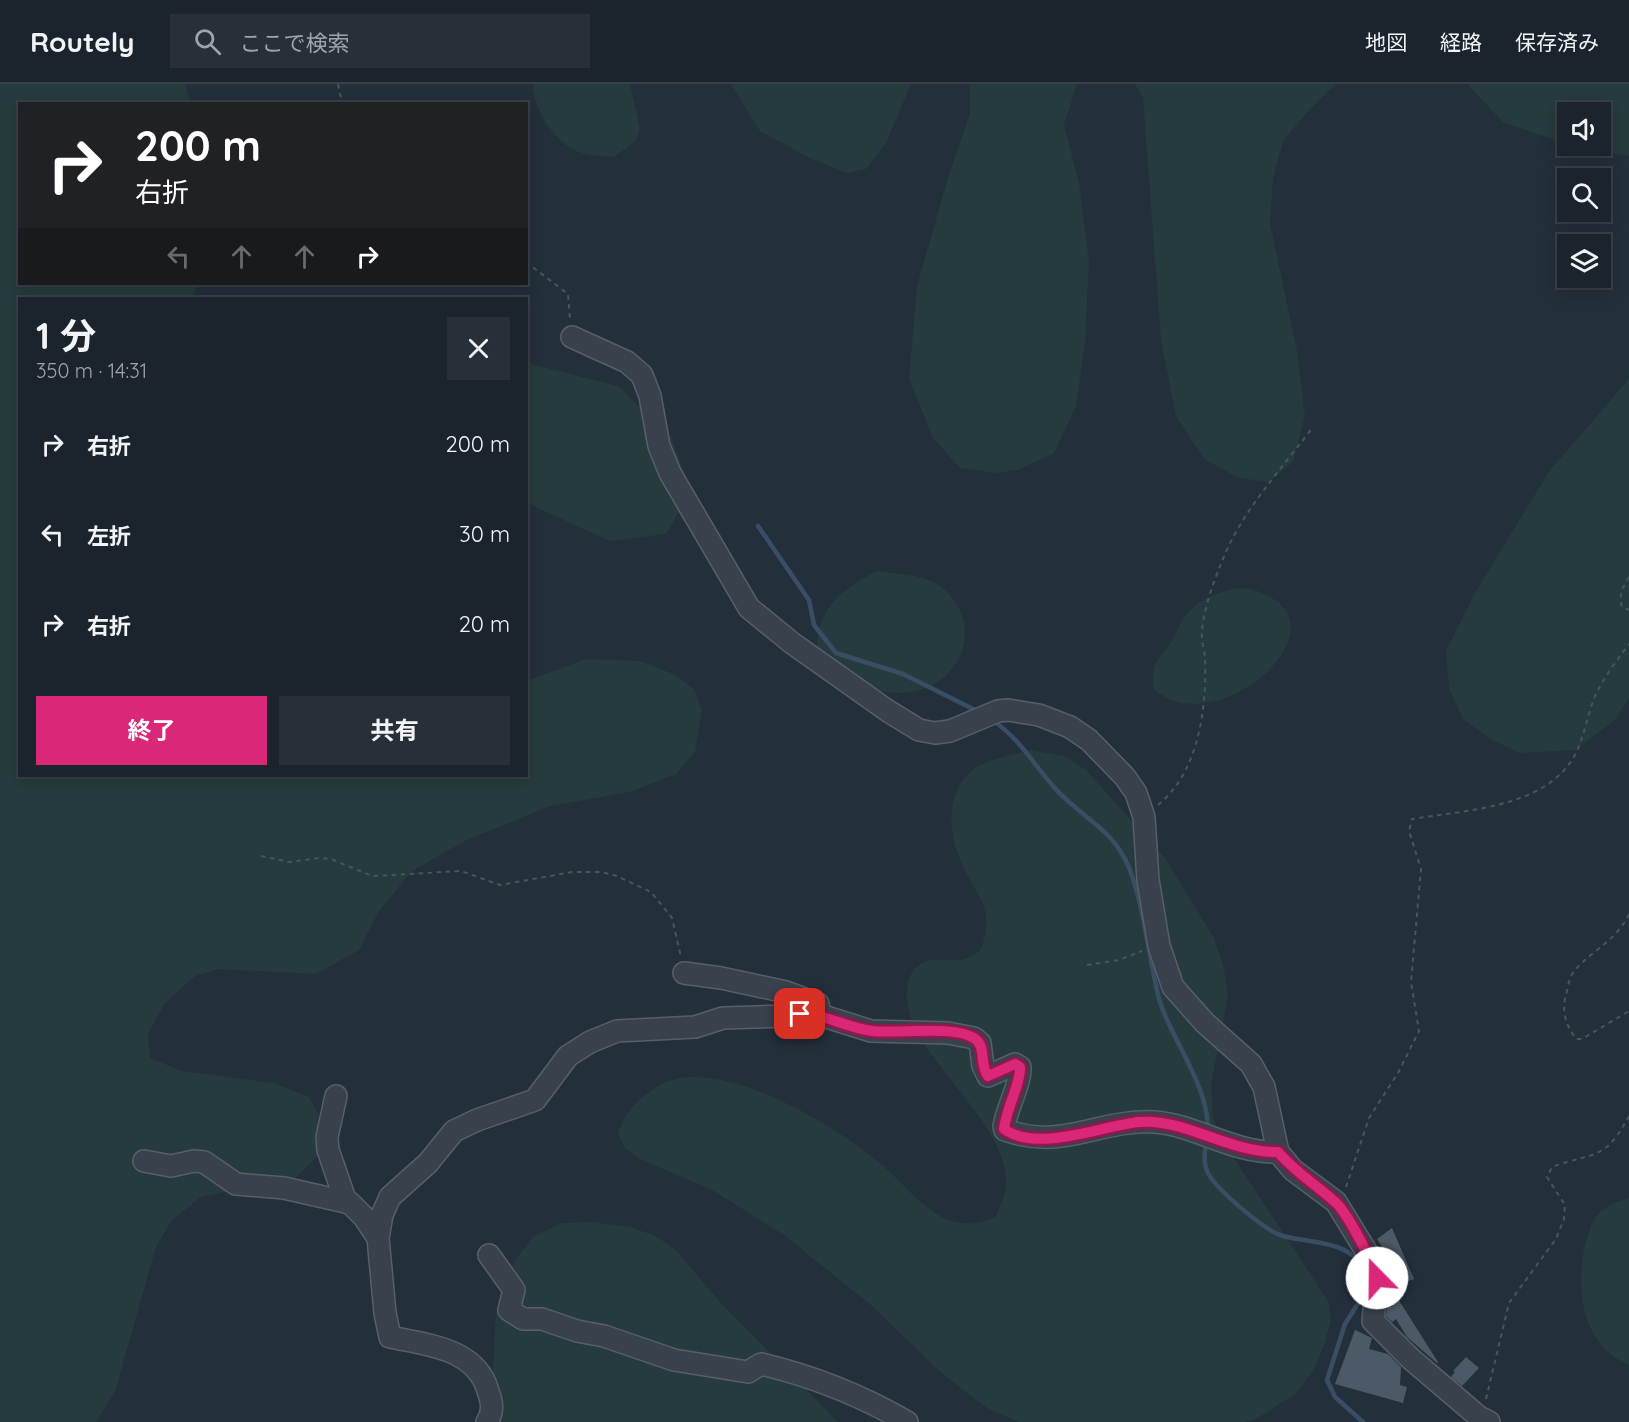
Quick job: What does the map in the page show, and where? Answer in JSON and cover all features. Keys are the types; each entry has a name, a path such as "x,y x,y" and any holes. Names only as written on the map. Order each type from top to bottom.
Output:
{"street":[{"path":"572,337 607,351 627,362 642,375 650,396 659,446 670,473 749,608 810,656 919,730 935,733 950,731 998,711 1021,711 1054,720 1089,740 1125,777 1136,793 1144,817 1148,880 1159,946 1167,972 1182,1000 1230,1042 1257,1073 1264,1087 1278,1152 1293,1170 1336,1202 1375,1268 1377,1286 1372,1311 1373,1321 1411,1359 1483,1418"},
{"path":"684,973 722,978 786,992 818,1004 820,1014"},
{"path":"487,1422 493,1406 486,1383 470,1362 441,1348 390,1336 387,1331 378,1238 382,1215 390,1197 428,1163 454,1131 477,1120 535,1100 568,1056 590,1042 617,1031 695,1027 723,1018 820,1014 871,1031 948,1033 974,1038 980,1043 983,1066 988,1076 1018,1065 1020,1075 1010,1100 1004,1126 1005,1130 1010,1132 1033,1138 1062,1138 1099,1129 1156,1122 1251,1150 1278,1152"},
{"path":"336,1096 327,1137 328,1150 346,1202"},
{"path":"144,1161 171,1166 194,1161 204,1162 236,1184 284,1188 346,1202 357,1208 378,1238"},
{"path":"489,1254 514,1290 509,1310 523,1319 542,1319 577,1331 604,1335 674,1360 748,1372 760,1364 784,1369 877,1405 908,1422"}],"path":[{"path":"338,84 340,95 345,102"},
{"path":"528,264 568,294 572,337"},
{"path":"1144,817 1170,796 1200,733 1204,718 1201,631 1220,566 1235,530 1313,427"},
{"path":"1629,577 1622,589 1620,600 1622,607 1629,610"},
{"path":"1336,1202 1353,1172 1369,1118 1398,1073 1419,1031 1412,982 1420,870 1408,831 1412,819 1515,799 1537,791 1556,779 1576,753 1595,697 1606,676 1629,644"},
{"path":"261,856 290,862 319,858 331,859 372,876 461,871 500,885 572,872 602,872 617,876 651,892 672,918 684,973"},
{"path":"1629,914 1608,943 1579,966 1570,977 1565,1018 1576,1039 1582,1039 1629,1011"},
{"path":"1088,965 1119,960 1139,953"},
{"path":"1483,1418 1509,1303 1556,1239 1564,1220 1565,1205 1547,1177 1547,1173 1552,1167 1603,1152 1612,1144 1629,1116"}],"green space":[{"path":"0,84 185,84 191,102 18,102 18,285 198,285 192,297 18,297 18,777 528,777 528,681 586,659 640,661 676,675 694,689 702,710 695,752 676,774 630,792 550,806 465,841 412,871 379,911 359,950 316,974 219,969 195,976 165,1003 148,1034 150,1058 182,1071 273,1083 309,1097 324,1124 320,1154 295,1178 201,1197 172,1220 156,1247 115,1392 96,1422 0,1422"},
{"path":"533,84 630,84 640,129 636,141 614,157 586,154 572,149 555,135 542,115 537,105"},
{"path":"731,84 911,84 886,143 866,169 847,173 810,158 760,131"},
{"path":"970,84 1077,84 1064,125 1079,183 1089,262 1085,341 1076,406 1054,453 1018,470 995,473 960,468 933,438 909,378 917,286 948,178 970,113"},
{"path":"1135,84 1336,84 1310,109 1283,141 1273,179 1270,223 1297,351 1305,416 1293,462 1269,482 1239,478 1204,459 1176,416 1161,340 1143,98"},
{"path":"1467,84 1629,84 1629,156 1611,153 1611,102 1557,102 1557,141 1503,122"},
{"path":"528,363 618,386 671,437 686,477 684,503 666,534 610,541 528,503"},
{"path":"1629,379 1629,698 1614,721 1575,750 1520,753 1492,740 1463,719 1449,688 1446,651 1475,593 1550,470"},
{"path":"877,571 929,580 947,592 956,603 965,629 964,642 953,667 931,686 905,693 891,693 864,687 824,665 820,658 817,639 826,612 847,589"},
{"path":"1237,588 1251,589 1272,598 1288,615 1290,636 1279,658 1260,678 1235,694 1207,703 1179,702 1154,689 1153,673 1156,663 1173,640 1187,614 1206,598"},
{"path":"1031,750 1064,756 1086,770 1165,858 1213,936 1224,968 1228,995 1211,1085 1213,1119 1228,1149 1328,1301 1331,1320 1315,1367 1298,1392 1258,1418 1245,1422 1019,1422 990,1410 936,1368 872,1306 784,1235 712,1190 638,1158 625,1148 618,1134 624,1119 633,1107 657,1087 681,1078 710,1078 741,1085 806,1113 862,1149 919,1200 944,1218 971,1223 996,1216 1006,1185 1004,1165 997,1145 915,1029 908,1005 907,987 913,971 924,962 964,959 980,951 985,937 986,914 961,862 953,838 954,800 965,778 980,765 994,759"},
{"path":"1629,1198 1629,1365 1601,1345 1592,1332 1586,1317 1581,1284 1584,1250 1594,1220 1607,1207"},
{"path":"592,1222 630,1227 656,1236 678,1252 718,1300 838,1422 477,1422 493,1375 496,1311 506,1277 516,1259 533,1237 562,1223"}],"building":[{"path":"1392,1228 1414,1279 1400,1284 1393,1264 1377,1239"},
{"path":"1393,1291 1437,1363 1407,1337 1396,1319 1392,1322 1386,1316 1388,1295"},
{"path":"1355,1330 1372,1338 1369,1349 1388,1354 1401,1367 1400,1385 1407,1387 1403,1403 1335,1384"},
{"path":"1466,1357 1479,1368 1462,1386 1451,1377 1455,1372 1453,1371"}],"waterway":[{"path":"758,526 809,600 814,625 836,653 903,674 979,712"},
{"path":"992,720 1018,742 1061,795 1106,834 1121,852 1135,884 1160,1002 1203,1098 1207,1114 1207,1129"},
{"path":"1206,1143 1205,1161 1208,1174 1224,1193 1245,1211 1275,1233 1340,1248 1350,1253 1365,1271"},
{"path":"1363,1422 1335,1397 1327,1380 1345,1324 1366,1291"}],"route":[{"path":"800,1014 820,1014 871,1031 948,1033 974,1038 980,1043 983,1066 988,1076 1015,1064 1020,1067 1020,1075 1006,1113 1004,1129 1010,1132 1033,1138 1062,1138 1139,1122 1156,1122 1251,1150 1278,1152 1293,1170 1336,1202 1371,1259 1377,1278"}]}
